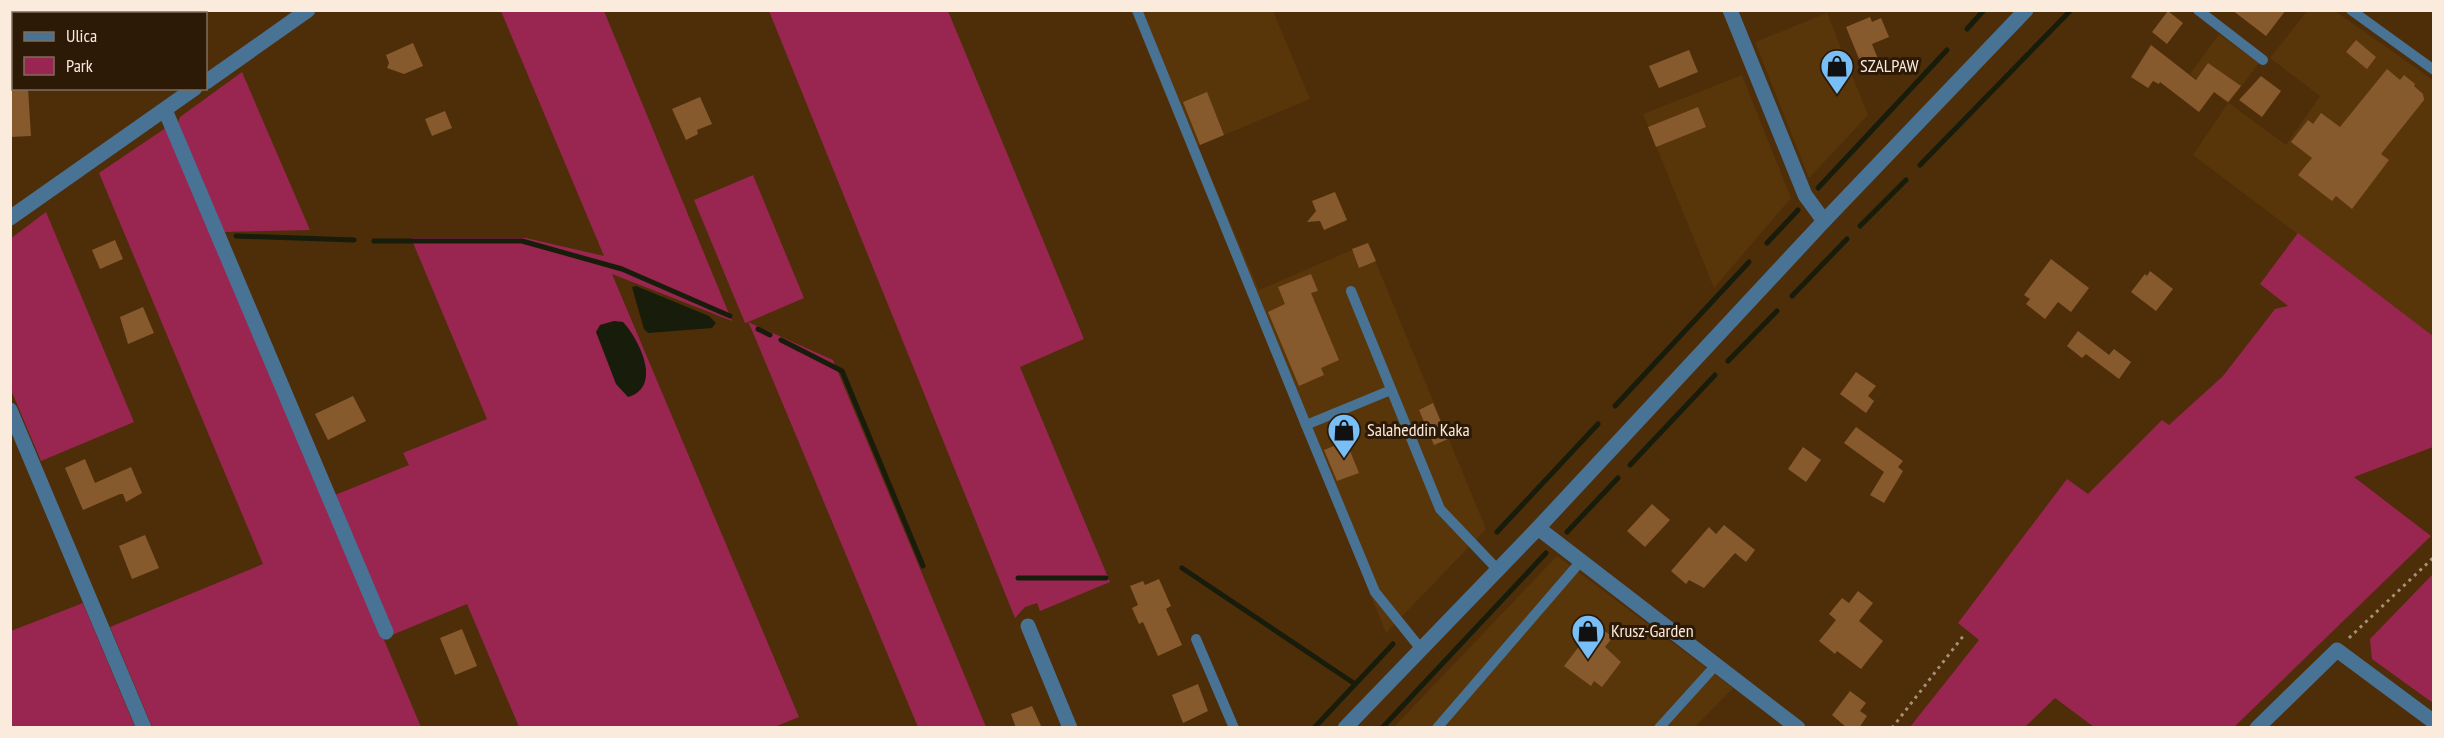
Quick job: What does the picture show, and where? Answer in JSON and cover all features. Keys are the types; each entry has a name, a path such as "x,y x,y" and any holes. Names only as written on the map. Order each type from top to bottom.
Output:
{"street":[{"path":"207,81 308,10"},
{"path":"1730,10 1805,195 1824,221"},
{"path":"1345,728 1538,528 1824,221 2026,10"},
{"path":"10,218 192,90"},
{"path":"165,110 386,632"},
{"path":"10,410 144,728"},
{"path":"1538,528 1798,728"},
{"path":"1028,626 1070,728"},
{"path":"2257,728 2337,650 2433,722"}],"lane":[{"path":"1137,10 1375,592 1421,649"},
{"path":"2198,10 2263,60"},
{"path":"2351,10 2433,70"},
{"path":"1350,291 1440,509 1498,570"},
{"path":"1306,425 1391,390"},
{"path":"1437,728 1581,561"},
{"path":"1196,639 1234,728"},
{"path":"1659,728 1716,665"}],"path":[{"path":"2337,650 2433,556"},
{"path":"1892,728 1964,635"}],"shaded area":[{"path":"1131,11 1273,11 1310,99 1198,146 1259,290 1368,243 1486,529 1386,633"},
{"path":"2307,11 2335,11 2433,80 2433,336 2193,155 2228,103 2190,74 2219,34 2259,63 2229,103 2286,145 2320,96 2270,58"},
{"path":"1827,13 1868,115 1809,178 1755,42"},
{"path":"1742,75 1791,198 1714,288 1643,114"},
{"path":"636,286 709,316 716,323 712,328 648,333 644,329 632,287"},
{"path":"614,321 623,322 635,339 645,362 644,383 638,392 628,397 616,384 596,332 600,325"},
{"path":"1557,556 1733,688 1695,727 1393,728"}],"green space":[{"path":"501,11 604,11 732,321 612,274 799,717 772,728 519,727 467,604 392,635 335,495 409,465 403,453 487,419 411,238 526,238 604,256"},
{"path":"769,11 948,11 1084,339 1020,367 1110,582 1040,611 1037,603 1025,607 1015,618"},
{"path":"242,72 310,230 223,232 177,126 180,117"},
{"path":"167,127 421,727 152,727 110,627 263,564 99,173"},
{"path":"753,175 804,298 745,323 694,200"},
{"path":"46,212 134,422 41,461 11,390 10,239"},
{"path":"2298,233 2433,336 2433,447 2354,477 2431,536 2234,727 2094,727 2055,698 2025,727 1910,727 1979,640 1958,623 2067,479 2088,494 2162,420 2169,425 2223,376 2275,309 2288,306 2260,284"},
{"path":"748,322 833,360 986,727 918,727"},
{"path":"2433,574 2433,703 2372,659 2370,639"},
{"path":"83,603 135,727 11,727 11,631"}],"building":[{"path":"2232,10 2286,10 2266,36"},
{"path":"2168,11 2183,23 2167,44 2152,32"},
{"path":"1870,17 1872,22 1881,18 1889,37 1872,44 1878,59 1862,66 1846,27"},
{"path":"2356,40 2376,57 2367,69 2346,52"},
{"path":"413,43 423,66 404,74 387,68 389,63 386,55"},
{"path":"2151,45 2196,80 2208,63 2241,86 2228,102 2214,92 2199,112 2160,82 2159,84 2153,81 2148,88 2131,77"},
{"path":"1689,50 1698,72 1659,88 1649,66"},
{"path":"2387,69 2400,80 2404,75 2415,84 2414,86 2423,94 2424,100 2381,154 2389,160 2352,209 2336,196 2332,201 2298,175 2312,158 2291,142 2308,120 2313,124 2321,113 2340,127"},
{"path":"2261,76 2281,91 2262,117 2239,100"},
{"path":"10,88 28,90 31,136 10,137"},
{"path":"1207,92 1224,135 1200,145 1183,102"},
{"path":"700,97 712,124 697,130 698,134 686,140 672,109"},
{"path":"1698,107 1706,127 1656,147 1648,127"},
{"path":"445,111 452,128 432,136 425,119"},
{"path":"1335,192 1347,220 1324,230 1320,221 1307,222 1316,211 1312,201"},
{"path":"115,240 123,259 100,269 92,250"},
{"path":"1368,243 1376,261 1359,268 1352,249"},
{"path":"2051,259 2089,288 2071,312 2058,302 2045,319 2026,304 2030,299 2024,295"},
{"path":"2150,271 2173,289 2156,311 2131,292"},
{"path":"1311,274 1318,291 1311,293 1339,360 1321,368 1324,375 1299,386 1268,312 1285,304 1278,287"},
{"path":"143,307 154,333 128,344 120,317"},
{"path":"2078,331 2109,355 2114,349 2131,362 2119,379 2086,354 2082,358 2067,346"},
{"path":"1856,372 1876,386 1868,396 1874,401 1866,413 1840,394"},
{"path":"353,396 366,421 328,440 315,414"},
{"path":"1433,403 1448,439 1434,445 1419,410"},
{"path":"1856,427 1903,461 1898,467 1903,471 1884,503 1870,495 1884,472 1844,443"},
{"path":"1346,441 1359,473 1337,481 1324,450"},
{"path":"1803,447 1821,460 1806,482 1788,469"},
{"path":"85,459 95,483 131,467 142,493 126,502 123,494 120,494 83,510 65,468"},
{"path":"1652,504 1670,520 1645,547 1627,531"},
{"path":"1724,525 1755,550 1746,562 1735,553 1704,588 1689,580 1686,584 1671,571 1709,527 1716,534"},
{"path":"145,535 159,568 132,579 119,546"},
{"path":"1159,579 1171,606 1166,609 1182,645 1158,656 1143,622 1139,624 1132,608 1138,605 1130,586 1143,581 1145,585"},
{"path":"1858,591 1873,603 1859,621 1883,641 1861,669 1837,651 1835,654 1819,641 1836,620 1829,614 1842,598 1849,603"},
{"path":"1592,622 1613,637 1605,647 1621,662 1602,687 1594,681 1591,686 1564,666 1587,636 1584,634"},
{"path":"462,629 477,666 455,675 440,638"},
{"path":"1198,684 1208,711 1183,723 1172,695"},
{"path":"1850,691 1866,703 1860,711 1867,716 1859,728 1847,728 1832,715"},
{"path":"1032,706 1042,728 1016,728 1011,714"}],"waterway":[{"path":"1967,29 1984,10"},
{"path":"1920,165 2071,10"},
{"path":"1818,188 1947,50"},
{"path":"1860,226 1906,180"},
{"path":"1767,243 1798,210"},
{"path":"236,236 354,240"},
{"path":"1792,296 1847,239"},
{"path":"374,241 522,241 622,269 730,316"},
{"path":"1615,406 1749,262"},
{"path":"1728,361 1777,311"},
{"path":"758,329 770,335"},
{"path":"781,340 842,371 923,566"},
{"path":"1630,465 1715,375"},
{"path":"1497,532 1598,424"},
{"path":"1567,532 1618,478"},
{"path":"1382,728 1546,553"},
{"path":"1182,568 1355,684"},
{"path":"1018,578 1106,578"},
{"path":"1314,728 1393,644"}],"place":[{"name":"SZALPAW","path":"1837,95"},
{"name":"Salaheddin Kaka","path":"1344,459"},
{"name":"Krusz-Garden","path":"1588,660"}]}
